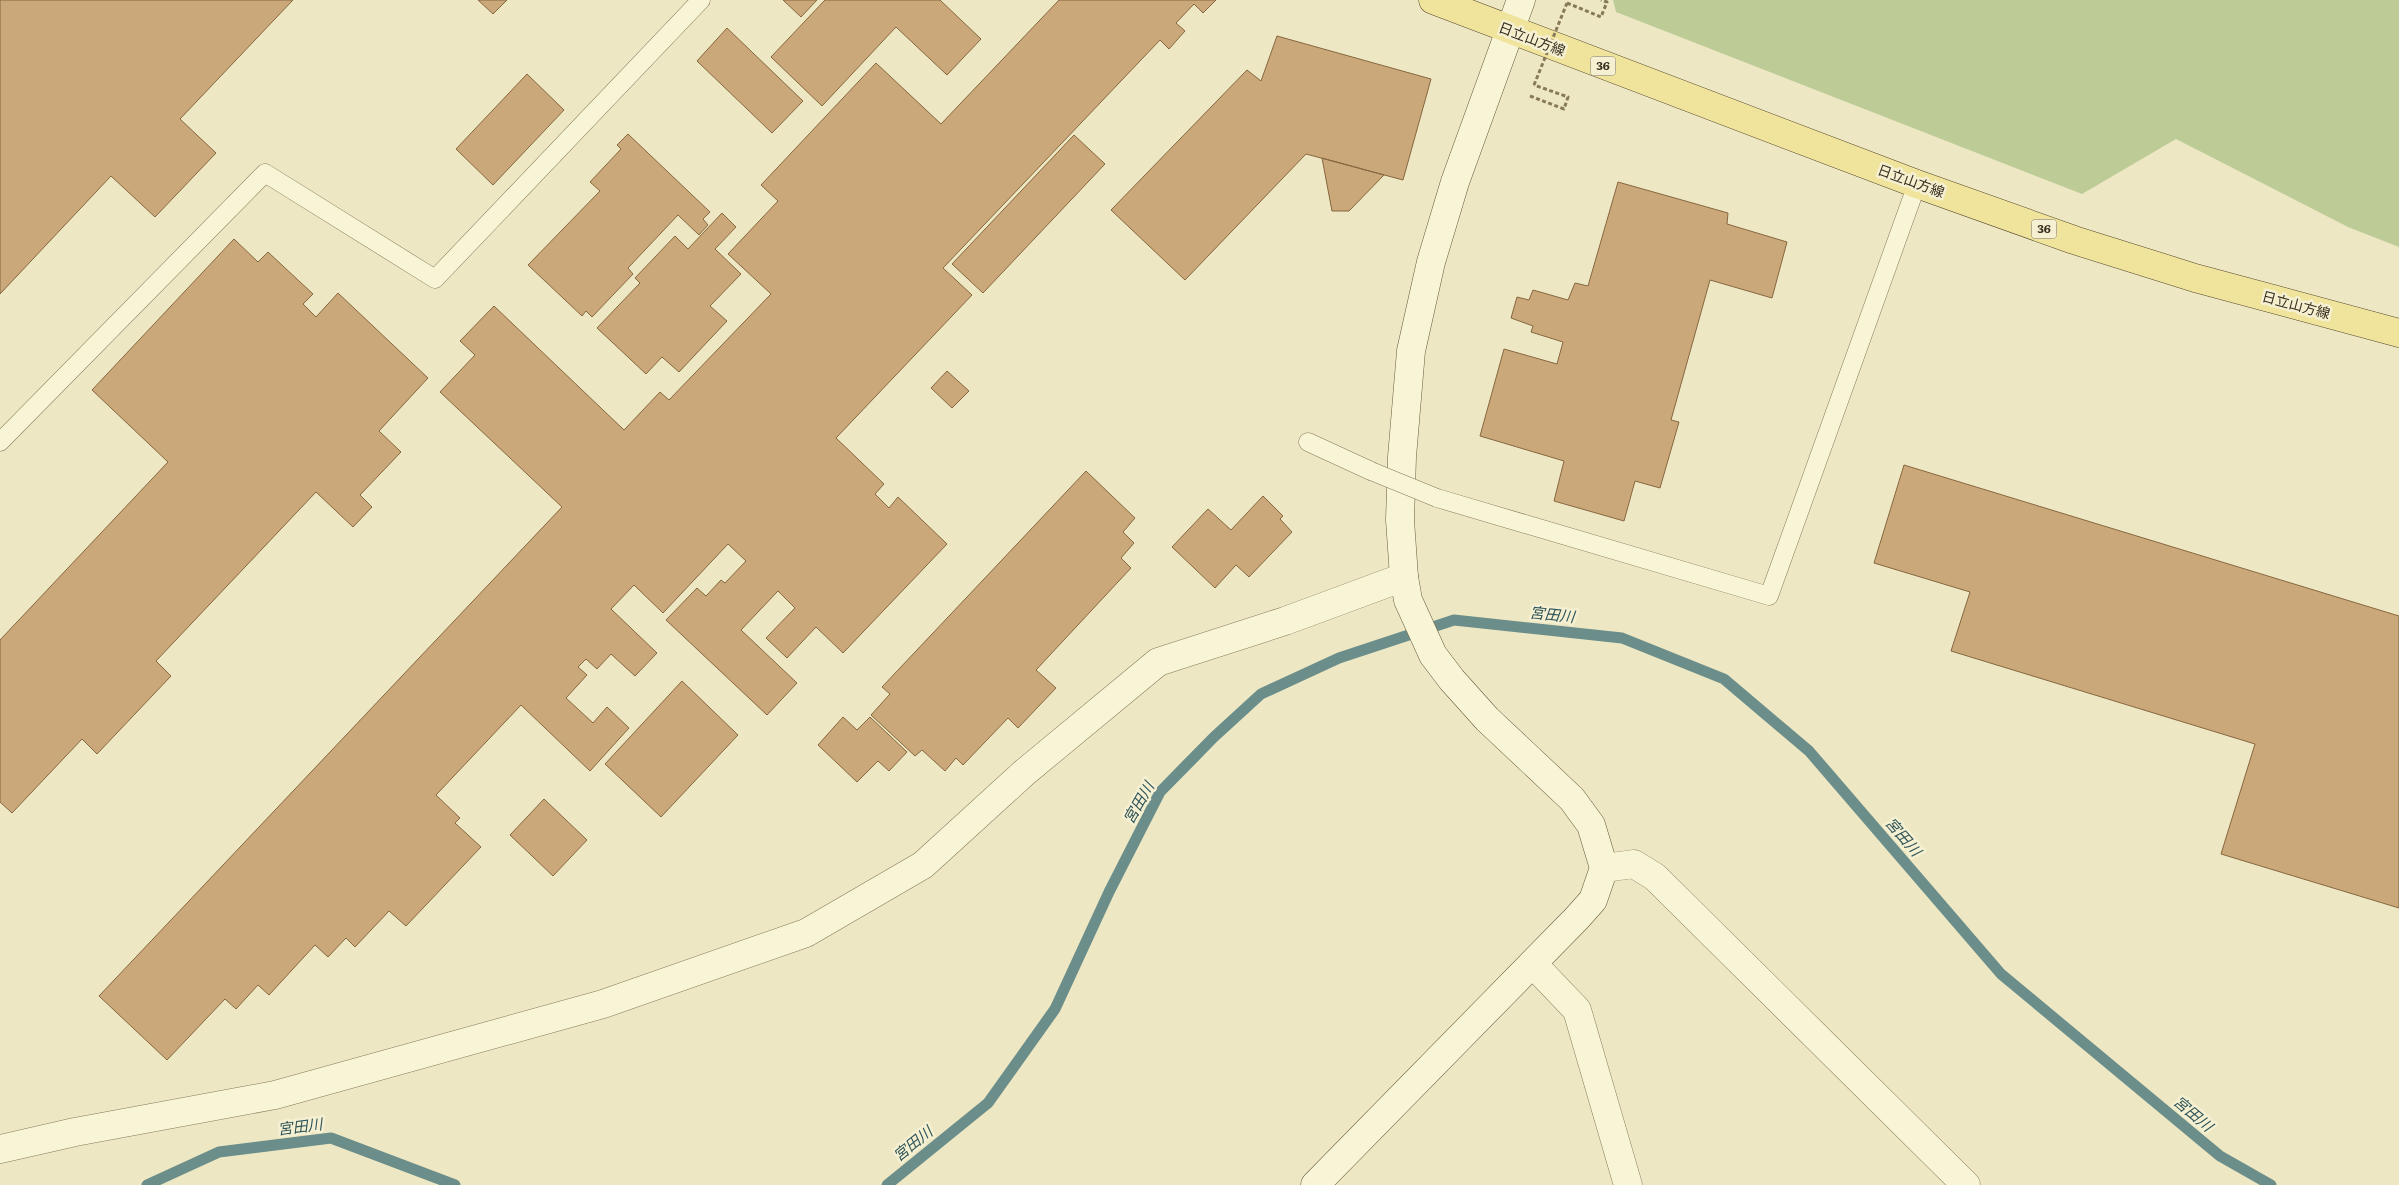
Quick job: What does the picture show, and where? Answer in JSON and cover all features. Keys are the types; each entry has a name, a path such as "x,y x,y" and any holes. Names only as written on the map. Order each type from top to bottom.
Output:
{"main road":[{"name":"日立山方線","path":"1433,0 1917,184 2074,240 2186,275 2399,332"}],"street":[{"path":"1315,1185 1533,964 1593,900 1604,868 1591,825 1572,799 1487,719 1452,680 1433,655 1406,589 1400,520 1402,457 1411,351 1433,253 1455,182 1521,0"},
{"path":"0,1149 75,1132 275,1095 603,1004 806,933 923,865 1025,772 1158,662 1284,621 1406,589"},
{"path":"1604,868 1634,864 1655,877 1966,1185"},
{"path":"1533,964 1577,1010 1628,1185"}],"lane":[{"path":"0,442 265,173 435,279 701,0"},
{"path":"1308,442 1437,498 1769,596 1917,184"}],"path":[{"path":"1530,96 1564,109 1568,97 1534,85 1567,3 1600,17 1607,2 1601,0"}],"green space":[{"path":"1613,0 2399,0 2399,247 2348,227 2176,139 2082,194 1616,12"}],"building":[{"path":"0,0 293,0 180,119 216,153 155,217 111,176 0,294"},
{"path":"478,0 507,0 493,14"},
{"path":"783,0 817,0 801,17"},
{"path":"825,0 940,0 981,39 947,75 896,27 822,106 771,57"},
{"path":"1059,0 1216,0 1203,13 1194,4 1176,23 1185,31 1169,49 1160,40 943,268 972,295 836,438 884,484 875,494 889,508 898,497 947,544 843,653 816,627 787,658 766,638 795,608 778,591 741,630 797,683 767,715 666,620 697,588 706,596 721,580 725,583 746,561 728,544 663,613 634,585 611,609 657,653 635,676 611,654 597,669 586,659 578,667 587,675 566,698 593,723 607,707 629,728 590,771 521,705 436,795 460,818 455,823 481,847 406,926 389,911 355,947 346,938 328,957 315,945 269,995 258,985 236,1009 225,999 167,1060 99,996 562,507 440,392 475,355 460,341 494,306 624,430 660,392 669,400 771,294 728,254 778,201 761,185 876,63 941,124"},
{"path":"727,28 803,101 772,133 697,61"},
{"path":"1277,36 1431,79 1403,180 1306,154 1185,280 1111,210 1247,70 1261,81"},
{"path":"527,74 564,110 493,185 456,149"},
{"path":"628,134 710,212 703,219 708,225 699,235 678,215 628,268 633,274 592,317 586,311 582,316 528,265 600,191 590,182 621,149 617,145"},
{"path":"1074,135 1105,164 983,293 952,264"},
{"path":"1322,158 1384,175 1349,211 1332,211"},
{"path":"1618,182 1728,213 1727,224 1787,242 1772,298 1710,280 1671,420 1679,422 1660,488 1635,481 1624,521 1554,501 1564,461 1480,436 1504,349 1557,364 1563,342 1531,332 1533,326 1511,318 1517,297 1529,300 1533,290 1568,300 1575,283 1588,286"},
{"path":"722,213 736,227 715,249 741,274 710,306 727,321 679,372 662,357 646,374 597,328 640,283 635,278 675,236 688,249"},
{"path":"234,239 258,262 268,252 313,294 303,304 316,317 338,293 428,378 379,431 401,452 360,495 372,507 353,527 316,492 156,661 171,676 97,754 82,739 12,813 0,802 0,640 168,462 92,390"},
{"path":"947,371 969,391 952,408 931,388"},
{"path":"1904,465 2399,616 2399,908 2221,854 2255,744 1951,651 1970,592 1874,563"},
{"path":"1086,471 1135,518 1123,532 1134,543 1121,558 1131,568 1036,670 1056,688 1018,728 1008,718 963,765 956,758 945,771 922,750 915,756 871,715 890,694 882,687"},
{"path":"1263,496 1283,516 1280,519 1292,532 1249,577 1236,565 1215,588 1172,547 1208,509 1231,530"},
{"path":"682,681 738,735 661,817 605,764"},
{"path":"843,717 857,730 870,717 907,752 889,771 878,761 857,782 818,745"},
{"path":"544,799 587,840 553,876 510,835"}],"waterway":[{"name":"宮田川","path":"887,1185 988,1103 1055,1009 1109,892 1160,792 1214,737 1261,694 1339,658 1454,620 1622,638 1724,679 1809,751 2001,974 2220,1156 2271,1185"},
{"name":"宮田川","path":"147,1185 219,1152 331,1138 455,1185"}]}
